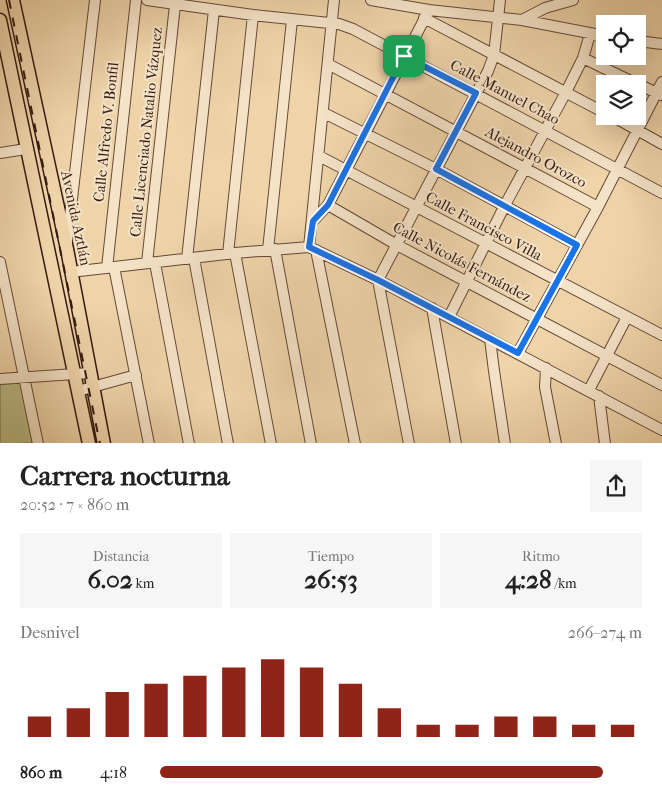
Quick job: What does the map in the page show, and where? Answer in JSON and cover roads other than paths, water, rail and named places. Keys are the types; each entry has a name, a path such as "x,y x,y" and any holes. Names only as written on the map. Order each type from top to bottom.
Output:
{"main road":[{"name":"Avenida Aztlán","path":"13,0 67,249 104,443"},
{"path":"0,20 89,443"}],"street":[{"path":"67,249 95,0"},
{"name":"Calle Alfredo V. Bonfil","path":"136,0 110,268 136,375 149,443"},
{"name":"Calle Manuel Chao","path":"147,0 253,16 333,23 353,28 662,193"},
{"path":"334,0 313,221 313,248 355,443"},
{"path":"371,0 427,14 522,20 596,35"},
{"path":"409,443 378,280 494,55 500,0"},
{"path":"522,20 545,8 573,0"},
{"name":"Calle Licenciado Natalio Vázquez","path":"175,5 151,263 189,443"},
{"path":"214,10 191,259 228,443"},
{"path":"427,14 494,55 596,108"},
{"path":"313,221 328,205 427,14"},
{"path":"253,16 231,254 270,443"},
{"path":"292,20 272,250 311,443"},
{"path":"449,317 505,205 526,169 583,58 590,34"},
{"path":"646,42 662,44"},
{"path":"583,58 618,75"},
{"name":"Alejandro Orozco","path":"328,64 598,207"},
{"path":"518,353 598,207 636,129 659,94 662,82"},
{"path":"646,88 659,94"},
{"path":"324,113 436,169 577,245"},
{"path":"629,125 662,144"},
{"path":"0,153 26,148"},
{"name":"Calle Francisco Villa","path":"319,156 662,335"},
{"name":"Calle Nicolás Fernández","path":"328,205 397,245 662,385"},
{"path":"71,272 231,254 313,248 432,308 662,430"},
{"path":"0,262 38,443"},
{"path":"432,308 456,443"},
{"path":"589,390 626,317"},
{"path":"490,339 505,443"},
{"path":"546,368 546,387 556,443"},
{"path":"0,379 90,373"},
{"path":"78,391 136,375"},
{"path":"599,396 605,443"}],"railway":[{"path":"9,0 100,443"}]}
